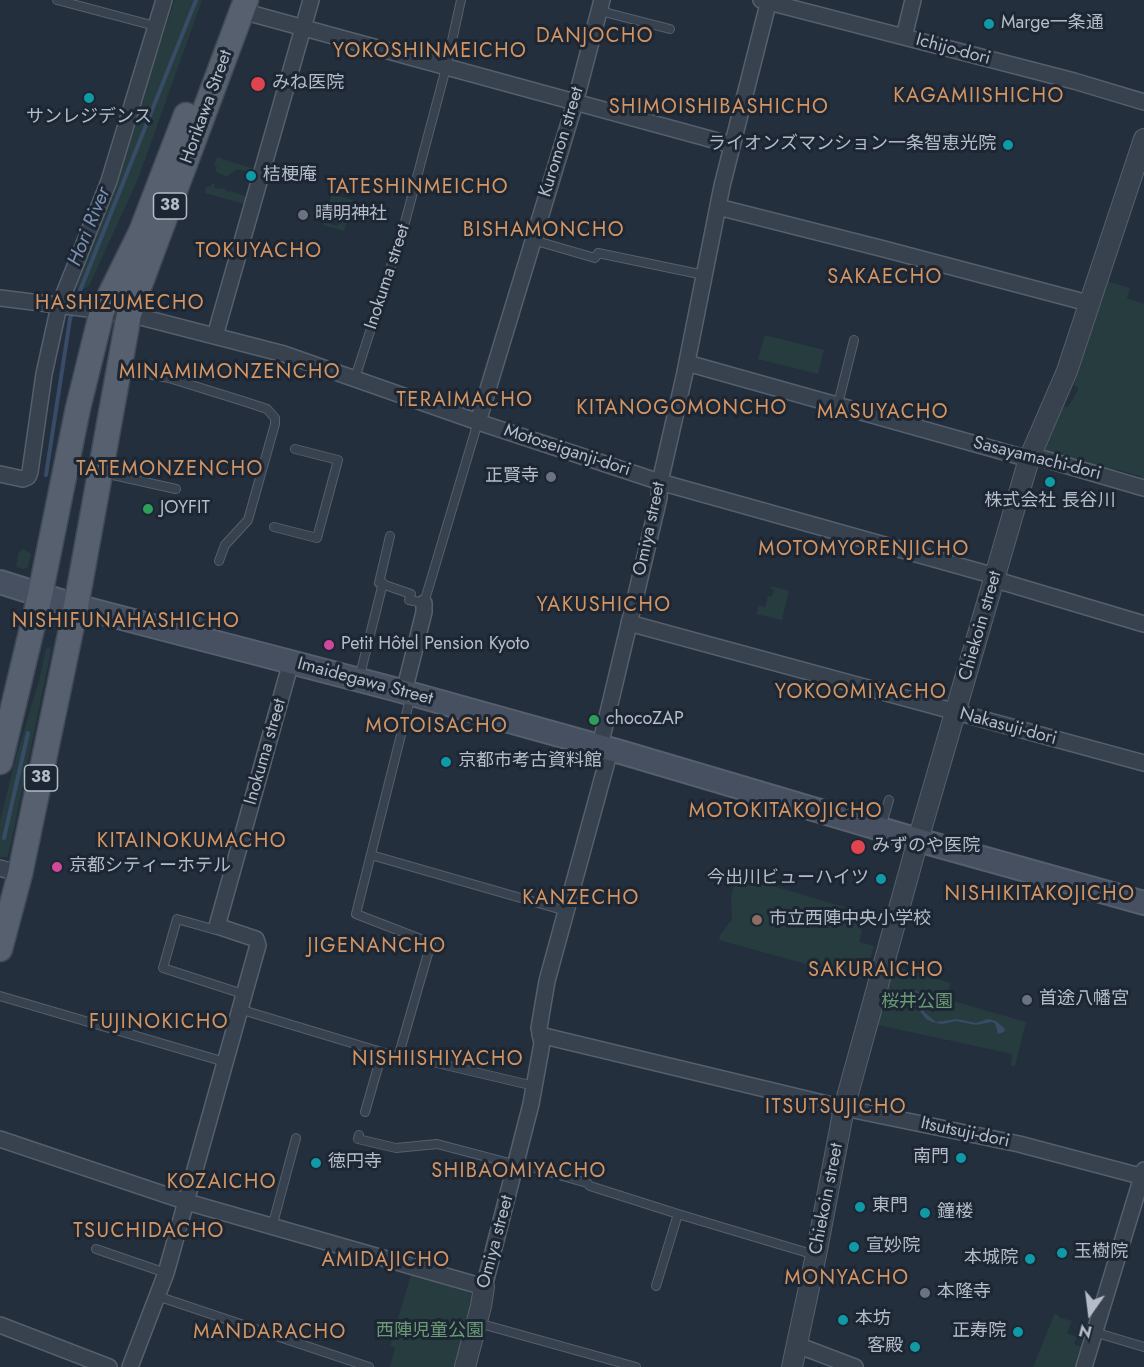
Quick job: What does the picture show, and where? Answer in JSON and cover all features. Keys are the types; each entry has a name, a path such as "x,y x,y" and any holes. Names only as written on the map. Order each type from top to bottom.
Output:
{"main road":[{"name":"Horikawa Street","path":"0,762 40,594 78,408 102,311 141,232 218,35 239,4"},
{"name":"Horikawa Street","path":"0,949 10,871 76,606 129,314 239,4"},
{"name":"Imaidegawa Street","path":"0,582 76,606 202,627 291,662 600,746 918,840 1144,903"}],"street":[{"path":"0,474 23,479 28,477 30,472 44,374 109,181 164,0"},
{"path":"215,336 312,0"},
{"path":"904,37 913,0"},
{"name":"Ichijo-dori","path":"766,1 1074,81 1144,102"},
{"name":"Omiya street","path":"465,1367 517,1164 534,1086 542,1043 539,1028 547,981 609,754 600,746 659,498 660,482 687,363 718,207 766,1"},
{"path":"239,4 303,29 732,145"},
{"name":"Kuromon street","path":"478,422 575,103 601,5"},
{"name":"Chiekoin street","path":"792,1367 844,1108 918,840 1029,459 1067,371 1144,139"},
{"path":"718,207 1088,303"},
{"path":"0,298 66,307"},
{"name":"Motoseiganji-dori","path":"66,307 129,314 284,354 478,422 660,482 995,576 1003,582 1144,624"},
{"name":"Sasayamachi-dori","path":"687,363 1029,459 1041,458 1144,488"},
{"path":"408,693 424,603"},
{"name":"Nakasuji-dori","path":"629,623 1144,763"},
{"name":"Inokuma street","path":"217,926 291,662"},
{"path":"130,1367 166,1273 258,945 256,939 217,926"},
{"name":"Itsutsuji-dori","path":"540,1035 844,1108 1019,1144 1144,1175"},
{"path":"0,1139 187,1202 484,1287"},
{"path":"1084,1367 1144,1175"},
{"path":"0,1324 109,1367"},
{"path":"797,1345 855,1367"}],"lane":[{"path":"57,0 155,26"},
{"name":"Inokuma street","path":"355,378 404,225 446,68 461,0"},
{"path":"601,5 670,29"},
{"path":"533,240 595,258 598,253 704,275"},
{"path":"838,404 854,340"},
{"path":"119,368 169,378 267,409 274,418 272,443 250,521 225,545 219,561"},
{"path":"390,536 379,583 411,594 409,600 424,603 478,422"},
{"path":"274,527 317,538 338,460 294,449"},
{"path":"100,472 176,489"},
{"path":"359,680 383,584"},
{"path":"217,926 216,930 177,919 163,968 241,1001 398,1057 431,943 356,914 408,693"},
{"path":"881,829 889,800"},
{"path":"371,855 566,911"},
{"path":"0,996 225,1062"},
{"path":"365,1112 382,1053"},
{"path":"399,1054 534,1086"},
{"path":"359,1135 358,1138 396,1148 437,1144 587,1182 590,1186 678,1215 816,1256"},
{"path":"272,1227 296,1138"},
{"path":"656,1286 678,1215"},
{"path":"96,1249 166,1273"},
{"path":"157,1296 369,1367"},
{"path":"477,1322 636,1367"},
{"path":"1094,1332 1144,1347"}],"green space":[{"path":"175,0 202,0 138,179 89,286 80,291 73,284 113,184"},
{"path":"217,157 257,170 256,174 237,169 227,176 222,175 215,171 217,166 214,165"},
{"path":"212,183 215,184 214,188 225,189 228,192 250,198 248,205 205,193 206,187 211,186"},
{"path":"332,194 353,200 344,231 323,225 324,222 337,226 338,223 325,217 343,221 346,211 328,205"},
{"path":"1107,281 1130,288 1127,298 1144,304 1144,483 1139,482 1140,476 1115,469 1113,475 1047,454 1044,450 1064,406 1068,407 1079,388 1074,385"},
{"path":"765,335 824,350 818,374 758,359"},
{"path":"23,549 31,554 28,567 23,569 16,567 19,552"},
{"path":"771,586 789,591 782,620 756,614 759,606 765,607 768,596 772,597 774,590 770,588"},
{"path":"49,647 51,651 9,852 7,857 0,857 0,821 46,649"},
{"path":"746,878 844,907 841,918 863,925 859,942 874,946 864,980 719,940 732,919 731,898 734,885 742,887"},
{"name":"桜井公園","path":"898,967 951,983 946,999 1026,1022 1015,1066 1011,1066 1012,1054 878,1025 893,970"},
{"name":"西陣児童公園","path":"411,1275 468,1290 474,1300 455,1367 390,1367 395,1348 390,1346"},
{"path":"1055,1313 1061,1318 1072,1321 1067,1333 1077,1337 1074,1344 1082,1347 1076,1367 1033,1367"}],"water":[{"path":"914,990 920,993 918,1001 926,1006 924,1012 936,1022 957,1019 976,1023 988,1019 996,1021 1005,1029 1004,1032 998,1034 995,1023 991,1022 976,1025 956,1021 942,1024 932,1022 926,1019 918,1008 905,1002 908,993"}],"waterway":[{"name":"Hori River","path":"75,303 196,0"},
{"name":"Hori River","path":"46,475 73,310"},
{"path":"4,838 28,733"}],"place":[{"name":"Marge一条通","path":"989,24"},
{"name":"みね医院","path":"258,84"},
{"name":"サンレジデンス","path":"89,98"},
{"name":"ライオンズマンション一条智恵光院","path":"1008,145"},
{"name":"桔梗庵","path":"251,176"},
{"name":"晴明神社","path":"303,215"},
{"name":"正賢寺","path":"551,477"},
{"name":"株式会社 長谷川","path":"1050,482"},
{"name":"JOYFIT","path":"148,509"},
{"name":"Petit Hôtel Pension Kyoto","path":"329,645"},
{"name":"chocoZAP","path":"594,720"},
{"name":"京都市考古資料館","path":"446,762"},
{"name":"みずのや医院","path":"858,847"},
{"name":"京都シティーホテル","path":"57,867"},
{"name":"今出川ビューハイツ","path":"881,879"},
{"name":"市立西陣中央小学校","path":"757,920"},
{"name":"首途八幡宮","path":"1027,1000"},
{"name":"南門","path":"961,1158"},
{"name":"徳円寺","path":"316,1163"},
{"name":"東門","path":"860,1207"},
{"name":"鐘楼","path":"925,1213"},
{"name":"宣妙院","path":"854,1247"},
{"name":"玉樹院","path":"1062,1253"},
{"name":"本城院","path":"1030,1259"},
{"name":"本隆寺","path":"925,1293"},
{"name":"本坊","path":"843,1320"},
{"name":"正寿院","path":"1018,1332"},
{"name":"客殿","path":"915,1347"}],"district":[{"name":"DANJOCHO","path":"595,37"},
{"name":"YOKOSHINMEICHO","path":"430,52"},
{"name":"KAGAMIISHICHO","path":"979,97"},
{"name":"SHIMOISHIBASHICHO","path":"719,108"},
{"name":"TATESHINMEICHO","path":"418,188"},
{"name":"BISHAMONCHO","path":"544,231"},
{"name":"TOKUYACHO","path":"259,252"},
{"name":"SAKAECHO","path":"885,278"},
{"name":"HASHIZUMECHO","path":"120,304"},
{"name":"MINAMIMONZENCHO","path":"230,373"},
{"name":"TERAIMACHO","path":"465,401"},
{"name":"KITANOGOMONCHO","path":"682,409"},
{"name":"MASUYACHO","path":"883,413"},
{"name":"TATEMONZENCHO","path":"170,470"},
{"name":"MOTOMYORENJICHO","path":"864,550"},
{"name":"YAKUSHICHO","path":"604,606"},
{"name":"NISHIFUNAHASHICHO","path":"126,622"},
{"name":"YOKOOMIYACHO","path":"861,693"},
{"name":"MOTOISACHO","path":"437,727"},
{"name":"MOTOKITAKOJICHO","path":"786,812"},
{"name":"KITAINOKUMACHO","path":"192,842"},
{"name":"NISHIKITAKOJICHO","path":"1040,895"},
{"name":"KANZECHO","path":"581,899"},
{"name":"JIGENANCHO","path":"377,947"},
{"name":"SAKURAICHO","path":"876,971"},
{"name":"FUJINOKICHO","path":"159,1023"},
{"name":"NISHIISHIYACHO","path":"438,1060"},
{"name":"ITSUTSUJICHO","path":"836,1108"},
{"name":"SHIBAOMIYACHO","path":"519,1172"},
{"name":"KOZAICHO","path":"222,1183"},
{"name":"TSUCHIDACHO","path":"149,1232"},
{"name":"AMIDAJICHO","path":"386,1261"},
{"name":"MONYACHO","path":"847,1279"},
{"name":"MANDARACHO","path":"270,1333"}]}
